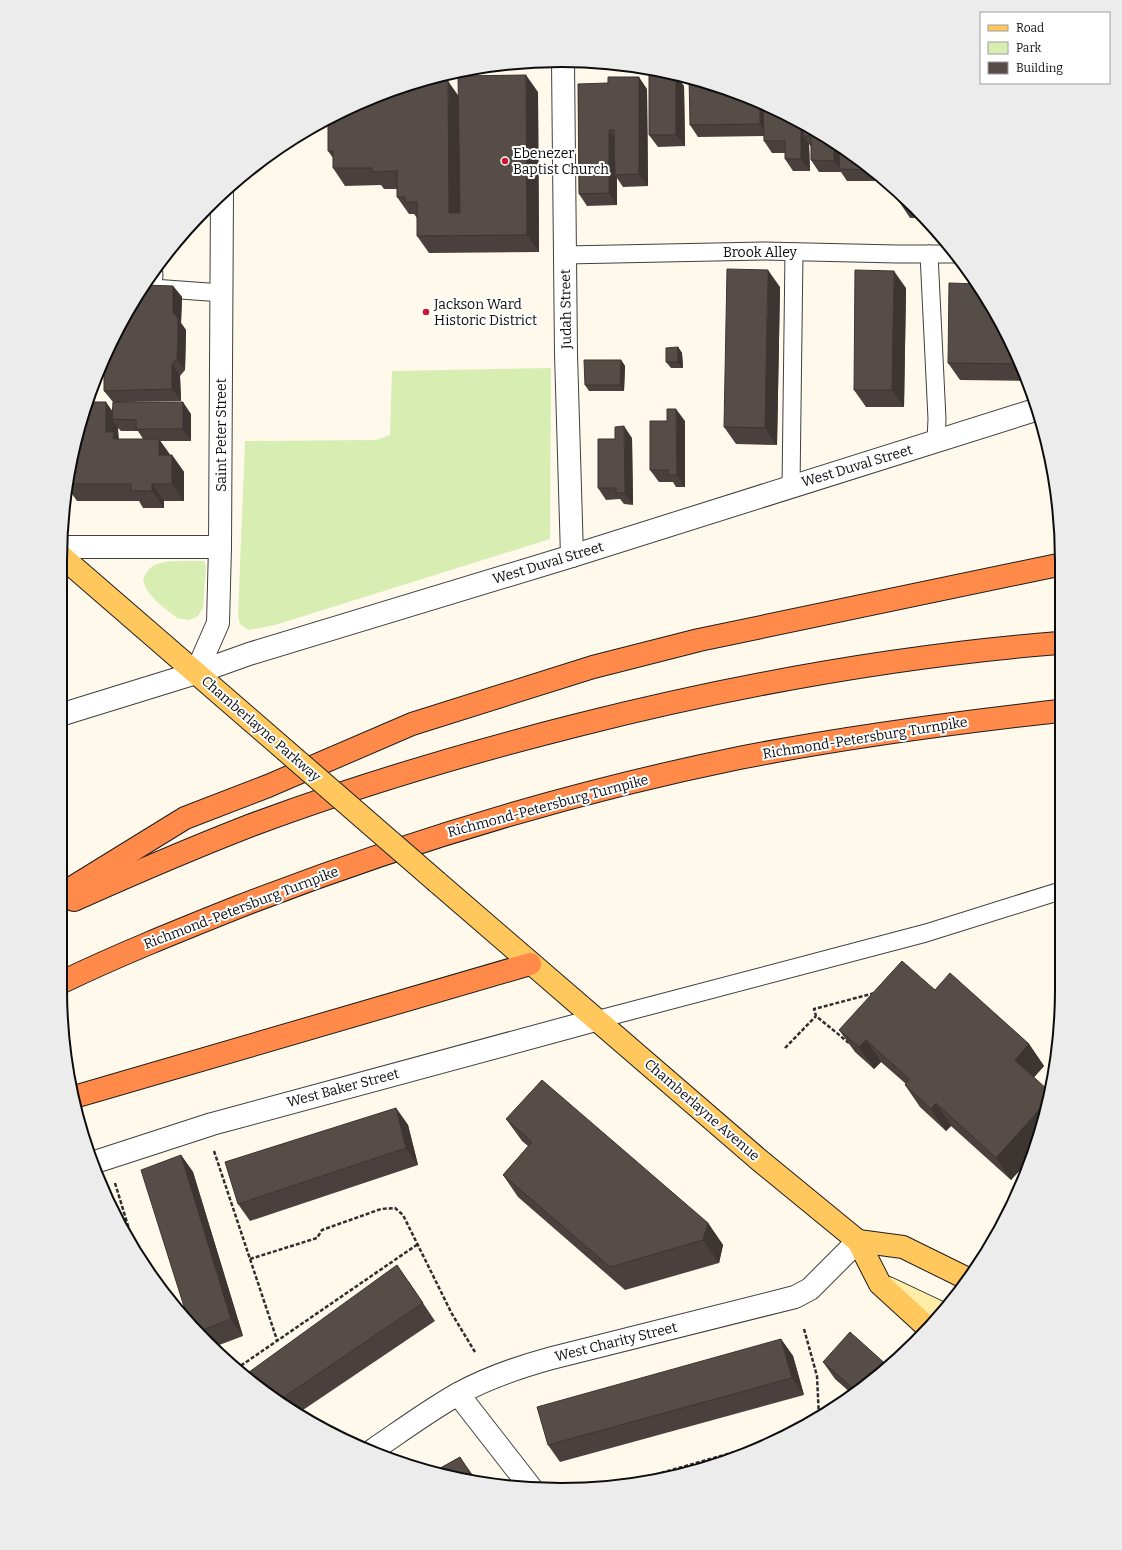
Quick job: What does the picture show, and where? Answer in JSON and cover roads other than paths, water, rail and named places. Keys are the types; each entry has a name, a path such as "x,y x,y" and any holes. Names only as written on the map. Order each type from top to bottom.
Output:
{"highway":[{"path":"67,891 185,818 268,786 412,724 593,667 691,642 1055,566"},
{"path":"967,584 1055,581"},
{"path":"67,903 147,867 249,826 405,773 510,742 725,690 828,671 998,648 1055,643"},
{"name":"Richmond-Petersburg Turnpike","path":"67,980 178,931 332,872 472,826 542,806 640,780 738,758 844,739 951,723 1055,711"},
{"path":"79,1096 530,964"}],"main road":[{"name":"Chamberlayne Parkway","path":"67,562 461,904"},
{"name":"Chamberlayne Avenue","path":"461,904 758,1159 858,1241 880,1284 924,1324"},
{"path":"858,1241 903,1247 963,1276"},
{"path":"880,1284 936,1311"}],"street":[{"name":"Judah Street","path":"563,67 565,255 572,556"},
{"name":"Saint Peter Street","path":"196,673 218,623 220,547 222,202"},
{"name":"West Duval Street","path":"67,713 196,673 249,654 572,556 1032,411"},
{"path":"67,547 220,547"},
{"name":"West Baker Street","path":"98,1161 212,1124 596,1020"},
{"name":"West Charity Street","path":"377,1447 458,1394 486,1380 516,1368 795,1297 810,1289 858,1241"},
{"path":"458,1394 526,1482"}],"lane":[{"name":"Brook Alley","path":"565,255 764,251 948,254"},
{"path":"792,487 794,252"},
{"path":"929,254 937,419 936,442"},
{"path":"152,284 222,293"},
{"path":"596,1020 926,933 1055,893"}],"place":[{"name":"Ebenezer Baptist Church","path":"505,161"},
{"name":"Jackson Ward Historic District","path":"426,312"}]}
